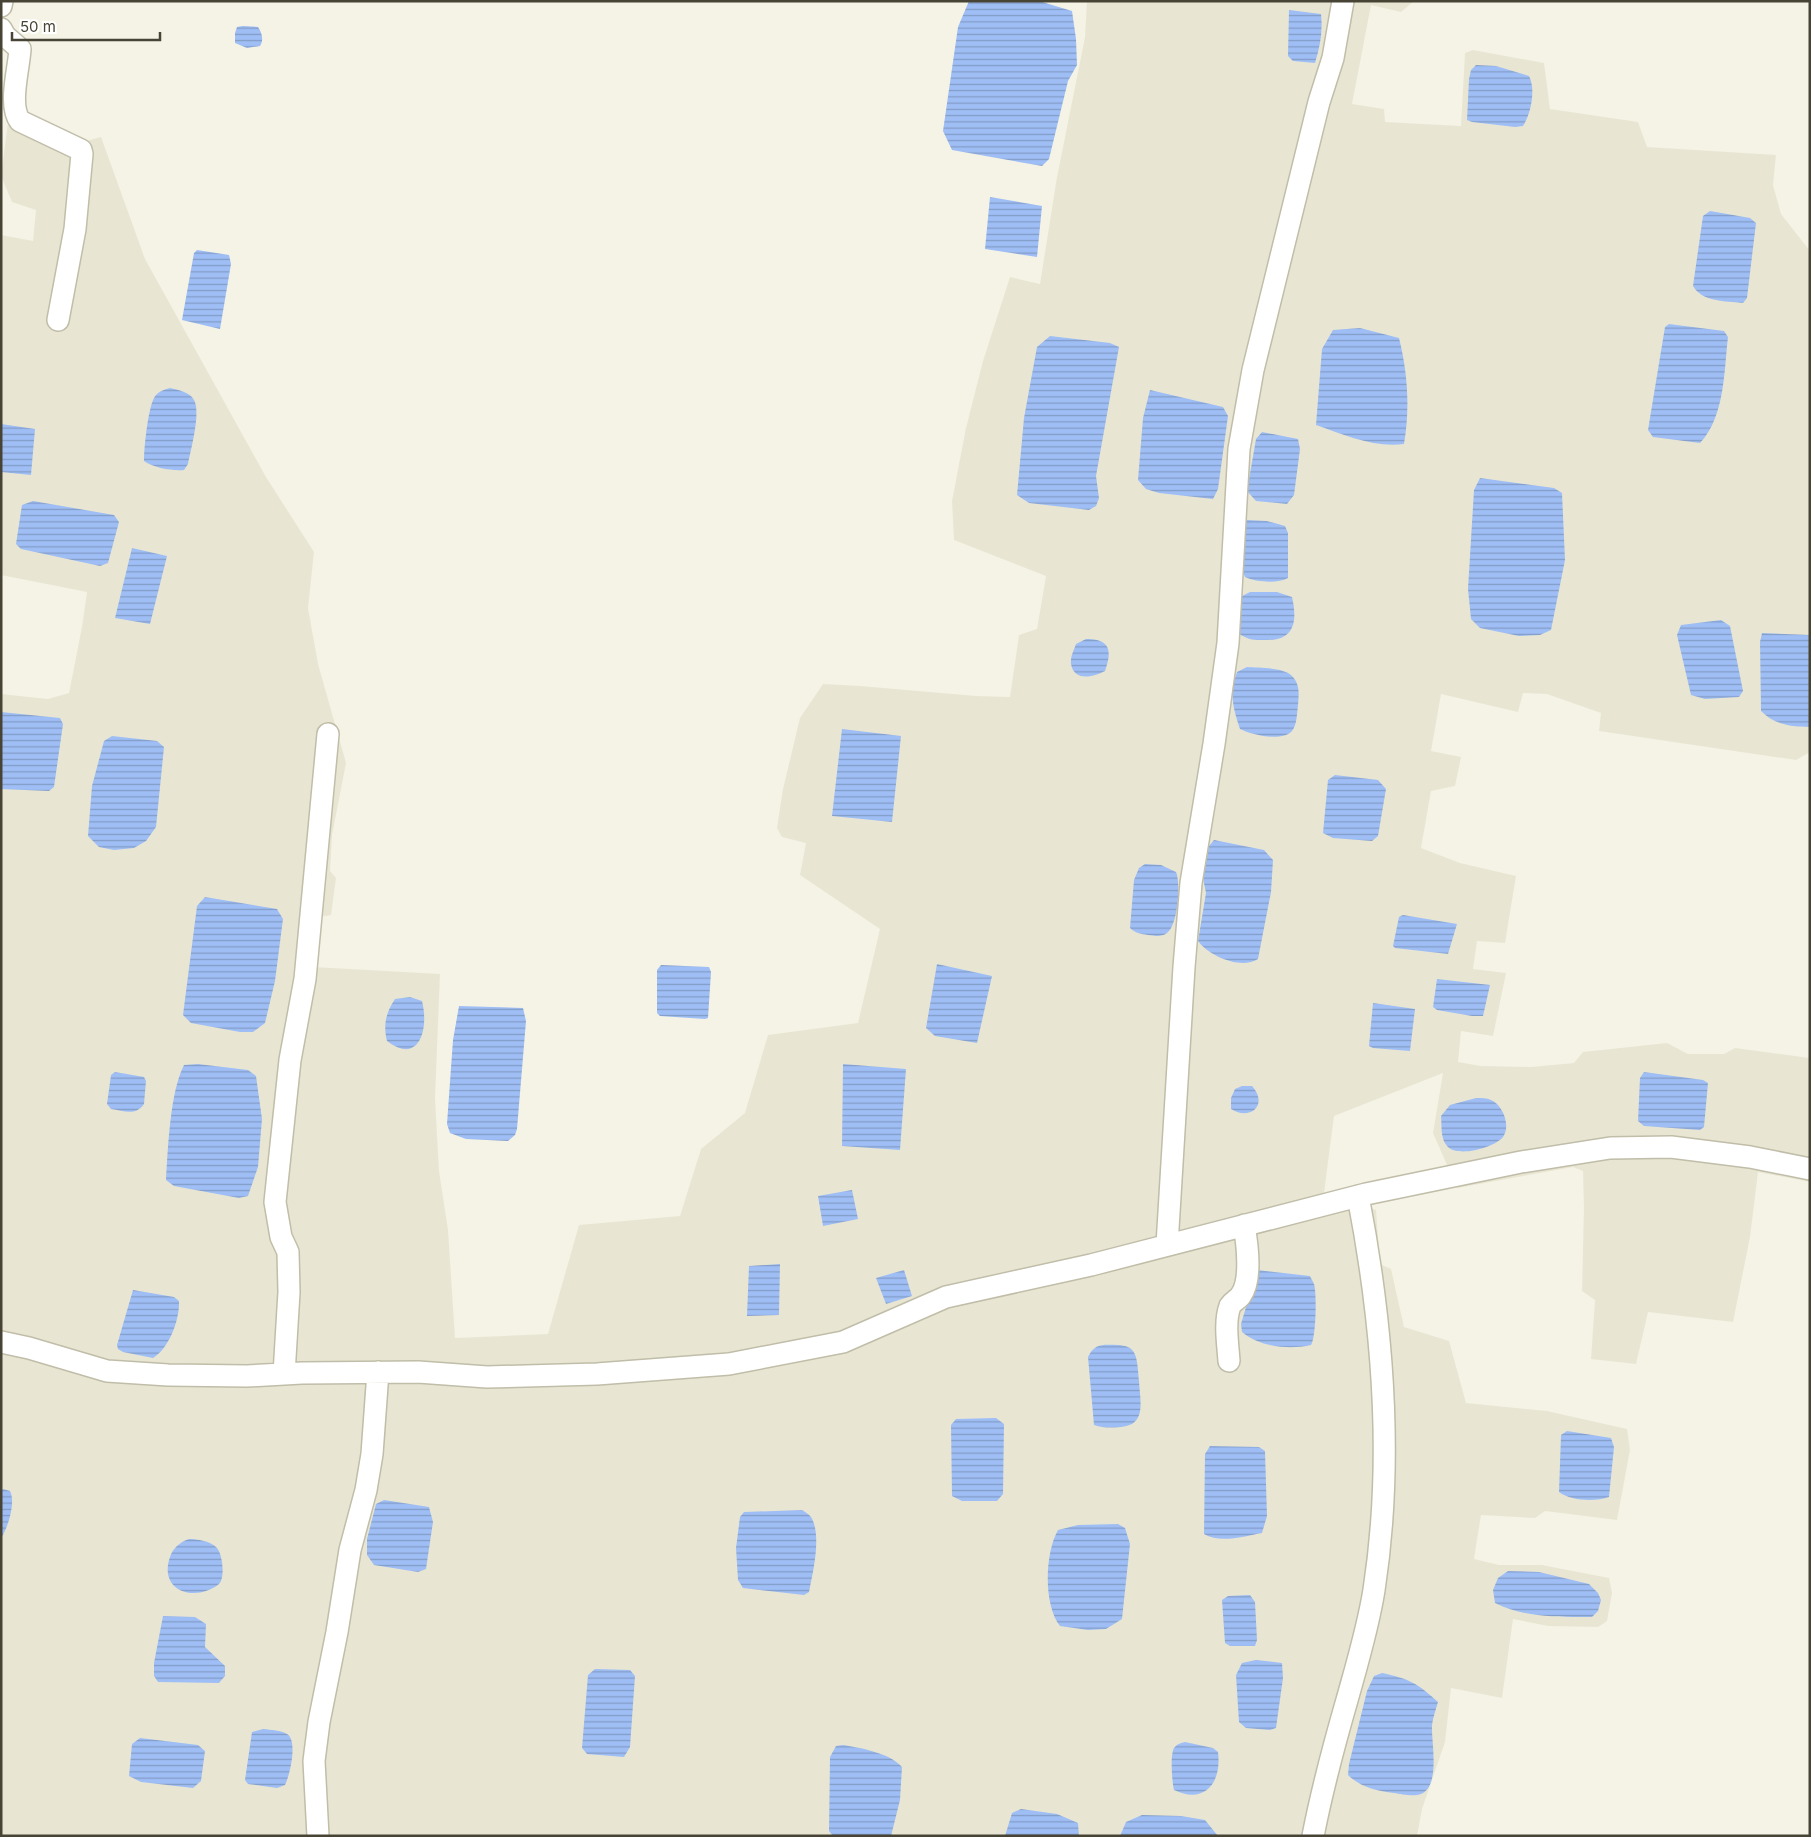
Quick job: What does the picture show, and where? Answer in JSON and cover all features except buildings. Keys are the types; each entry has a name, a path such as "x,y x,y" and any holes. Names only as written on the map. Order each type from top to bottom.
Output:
{"street":[{"path":"1,6 2,1"},
{"path":"1167,1245 1190,892 1228,643 1239,449 1252,370 1319,102 1333,58 1343,1"},
{"path":"1,30 20,49 14,103 16,116 20,121 81,150 82,154 74,229 58,320"},
{"path":"284,1374 289,1292 288,1252 281,1237 275,1202 290,1060 306,969 328,734"},
{"path":"1,1342 29,1348 108,1371 168,1375 247,1376 378,1372 487,1376 597,1374 729,1364 842,1342 946,1297 1091,1265 1358,1196 1521,1162 1610,1148 1671,1146 1750,1157 1810,1169"},
{"path":"1313,1836 1364,1639 1374,1591 1381,1531 1384,1448 1380,1348 1367,1244 1358,1196"},
{"path":"1229,1361 1228,1320 1231,1305 1242,1295 1246,1282 1247,1241 1244,1225"},
{"path":"318,1836 314,1761 319,1722 337,1632 350,1550 366,1490 372,1454 378,1372"}],"shaded area":[{"path":"1087,1 1414,1 1401,12 1371,5 1352,104 1384,109 1385,122 1461,126 1465,53 1473,50 1544,63 1550,109 1638,122 1647,147 1776,155 1773,185 1781,214 1810,251 1810,752 1796,760 1599,731 1601,713 1547,694 1523,693 1518,712 1441,694 1431,751 1461,757 1455,786 1431,791 1421,848 1460,863 1516,876 1505,943 1477,941 1473,969 1506,973 1493,1036 1461,1031 1458,1062 1481,1066 1531,1067 1574,1063 1583,1052 1667,1043 1688,1054 1724,1054 1735,1048 1810,1058 1810,1182 1758,1172 1750,1237 1733,1322 1648,1312 1636,1364 1591,1359 1595,1300 1582,1291 1583,1171 1573,1167 1457,1188 1433,1133 1443,1073 1334,1116 1324,1193 1376,1210 1380,1264 1391,1269 1404,1327 1449,1341 1466,1403 1547,1411 1627,1429 1630,1450 1617,1520 1545,1511 1535,1518 1481,1515 1474,1559 1499,1565 1542,1565 1609,1578 1612,1593 1607,1621 1598,1627 1548,1626 1513,1619 1502,1698 1451,1688 1445,1742 1422,1809 1417,1836 1,1836 1,694 48,699 69,693 87,592 1,575 1,235 33,241 36,210 12,202 1,176 8,122 24,114 83,142 101,137 145,259 266,477 314,552 308,608 318,664 346,763 332,835 330,871 336,878 331,915 318,917 313,967 440,974 435,1099 439,1171 448,1230 455,1338 548,1334 579,1225 680,1216 701,1149 745,1113 768,1035 858,1023 880,929 800,875 806,843 782,837 777,828 783,789 800,718 823,684 1010,697 1019,635 1037,629 1046,576 954,540 952,501 966,428 983,361 1010,277 1040,284 1057,177 1085,37"}],"water":[{"path":"969,1 1039,1 1072,11 1077,65 1068,81 1049,159 1042,166 952,150 943,131 958,27"},
{"path":"1289,10 1321,14 1321,39 1315,63 1293,61 1288,56"},
{"path":"237,27 258,27 262,36 260,46 247,48 235,43"},
{"path":"1476,65 1496,66 1529,76 1532,88 1532,101 1523,126 1515,127 1467,120 1469,79 1471,70"},
{"path":"990,197 1042,206 1037,257 985,249"},
{"path":"1710,211 1750,218 1756,223 1747,298 1743,303 1708,298 1693,286 1703,216"},
{"path":"197,250 229,255 231,264 220,329 182,320 194,253"},
{"path":"1669,324 1724,331 1728,337 1719,407 1708,432 1700,443 1653,437 1648,430 1665,327"},
{"path":"1360,328 1399,338 1407,391 1407,418 1404,444 1393,445 1371,442 1316,425 1322,349 1333,330"},
{"path":"1050,336 1110,343 1119,347 1096,476 1099,498 1096,506 1089,510 1029,503 1017,495 1024,418 1037,347"},
{"path":"170,388 190,395 196,406 193,440 188,464 184,470 153,466 144,461 152,403 157,394"},
{"path":"1150,390 1223,407 1228,416 1218,489 1213,499 1159,493 1146,489 1138,480 1143,418"},
{"path":"1,424 35,429 31,475 1,472"},
{"path":"1262,432 1298,439 1300,449 1294,495 1287,504 1256,501 1247,491 1256,439"},
{"path":"1480,478 1554,488 1562,493 1565,560 1551,630 1540,635 1519,636 1480,628 1471,619 1468,589 1474,490"},
{"path":"33,501 114,515 119,522 108,563 100,566 21,549 16,544 22,505"},
{"path":"1247,520 1267,521 1285,526 1288,533 1288,578 1266,582 1245,577 1242,570 1244,527"},
{"path":"132,548 167,556 150,624 115,618"},
{"path":"1250,592 1277,592 1292,597 1294,620 1289,632 1277,639 1268,640 1252,640 1238,633 1237,610 1242,596"},
{"path":"1721,620 1730,626 1743,691 1739,697 1705,699 1691,695 1677,635 1681,625"},
{"path":"1762,633 1810,635 1810,727 1784,724 1766,716 1761,711 1760,642"},
{"path":"1086,639 1100,641 1105,644 1109,652 1105,671 1090,676 1080,676 1073,670 1071,661 1076,644"},
{"path":"1247,667 1271,668 1283,671 1295,679 1299,693 1296,722 1292,731 1274,737 1240,729 1234,708 1233,687 1237,672"},
{"path":"1,712 60,718 63,724 54,787 49,791 1,789"},
{"path":"842,729 901,736 892,822 832,816"},
{"path":"112,736 157,741 164,747 156,827 146,841 134,848 114,850 99,847 88,836 92,786 104,741"},
{"path":"1335,775 1378,780 1386,789 1378,836 1372,841 1333,838 1323,833 1328,780"},
{"path":"1214,840 1264,850 1273,860 1271,892 1258,959 1251,962 1243,963 1226,960 1210,952 1198,941 1206,893 1203,878 1209,846"},
{"path":"1145,864 1161,865 1176,872 1178,877 1178,904 1174,922 1171,929 1163,935 1143,934 1130,928 1134,880 1139,868"},
{"path":"205,897 277,909 283,919 275,981 265,1023 253,1032 240,1032 191,1023 183,1015 197,906"},
{"path":"1403,915 1457,924 1448,954 1395,948 1393,946 1399,917"},
{"path":"937,964 992,976 977,1043 935,1036 926,1028"},
{"path":"661,965 709,967 711,972 708,1018 660,1016 657,1013 657,970"},
{"path":"1437,979 1490,985 1483,1016 1437,1010 1433,1007"},
{"path":"410,997 422,1001 424,1011 423,1032 414,1046 407,1049 398,1048 387,1041 385,1024 387,1014 395,999"},
{"path":"1373,1003 1415,1009 1410,1051 1373,1048 1369,1046"},
{"path":"459,1006 523,1008 526,1021 517,1129 515,1135 508,1141 466,1139 450,1133 447,1124 453,1040"},
{"path":"198,1064 248,1070 256,1076 262,1119 258,1167 248,1196 239,1198 174,1186 166,1180 170,1121 179,1076 184,1065"},
{"path":"843,1064 906,1069 900,1150 842,1146"},
{"path":"115,1072 144,1077 146,1081 144,1104 141,1108 129,1112 111,1109 107,1104 111,1075"},
{"path":"1644,1072 1703,1080 1708,1083 1704,1127 1700,1130 1644,1126 1638,1121 1640,1078"},
{"path":"1242,1086 1252,1086 1259,1099 1258,1105 1250,1112 1238,1112 1231,1109 1231,1098 1235,1089"},
{"path":"1476,1098 1489,1099 1499,1106 1506,1122 1503,1137 1484,1148 1467,1151 1452,1150 1443,1139 1441,1116 1450,1105"},
{"path":"852,1190 858,1219 823,1226 818,1196"},
{"path":"780,1264 779,1315 747,1316 749,1266"},
{"path":"904,1270 912,1296 886,1304 876,1278"},
{"path":"1257,1270 1310,1276 1314,1284 1316,1305 1314,1334 1311,1345 1275,1346 1257,1341 1242,1332 1241,1324"},
{"path":"133,1290 174,1297 179,1301 178,1316 169,1341 159,1354 153,1358 123,1352 118,1349 117,1345"},
{"path":"1101,1345 1119,1345 1130,1348 1136,1357 1141,1404 1140,1411 1135,1422 1129,1425 1113,1428 1097,1426 1094,1425 1088,1357 1094,1349"},
{"path":"996,1418 1004,1424 1003,1494 997,1501 962,1501 952,1496 951,1425 956,1419"},
{"path":"1567,1431 1611,1438 1614,1447 1609,1497 1597,1500 1583,1500 1559,1492 1561,1435"},
{"path":"1210,1446 1259,1447 1265,1451 1267,1516 1262,1533 1225,1539 1210,1537 1204,1534 1205,1454"},
{"path":"1,1490 10,1491 12,1508 9,1522 1,1538"},
{"path":"384,1500 429,1507 433,1522 426,1569 418,1572 374,1565 367,1555 367,1539 376,1504"},
{"path":"802,1510 811,1517 816,1534 816,1554 809,1592 804,1595 743,1588 738,1580 736,1548 740,1517 744,1512"},
{"path":"1118,1524 1125,1528 1130,1544 1122,1619 1106,1629 1088,1630 1060,1626 1054,1617 1048,1592 1050,1552 1058,1530 1078,1525"},
{"path":"189,1539 208,1542 219,1551 222,1561 222,1577 219,1584 210,1590 190,1593 174,1585 169,1578 168,1569 171,1554 177,1546"},
{"path":"1508,1571 1539,1572 1589,1584 1598,1593 1601,1600 1598,1611 1592,1617 1542,1616 1518,1612 1495,1603 1493,1590 1498,1578"},
{"path":"1250,1595 1255,1602 1257,1640 1255,1646 1230,1646 1225,1643 1222,1600 1228,1596"},
{"path":"163,1616 195,1617 206,1624 205,1647 225,1666 225,1676 219,1683 158,1682 154,1676 154,1663"},
{"path":"1256,1660 1282,1663 1283,1678 1276,1728 1270,1730 1246,1728 1239,1722 1236,1675 1242,1663"},
{"path":"595,1669 630,1670 635,1676 630,1747 624,1757 587,1754 582,1748 588,1675"},
{"path":"1382,1673 1400,1677 1413,1683 1438,1702 1432,1725 1433,1773 1427,1789 1421,1794 1408,1795 1375,1790 1358,1783 1348,1775 1367,1691 1374,1676"},
{"path":"263,1729 285,1733 292,1743 291,1766 287,1780 285,1785 277,1788 248,1784 245,1780 252,1732"},
{"path":"140,1738 198,1745 205,1751 201,1781 193,1788 141,1782 129,1776 132,1744"},
{"path":"1185,1742 1213,1748 1218,1752 1219,1763 1214,1781 1209,1788 1195,1795 1174,1790 1173,1786 1173,1751 1176,1746"},
{"path":"843,1745 883,1755 897,1762 902,1767 900,1800 891,1836 833,1836 829,1831 830,1757 836,1746"},
{"path":"1021,1809 1057,1814 1078,1823 1079,1836 1005,1836 1012,1813"},
{"path":"1142,1815 1181,1816 1205,1820 1218,1836 1120,1836 1126,1822"}]}
